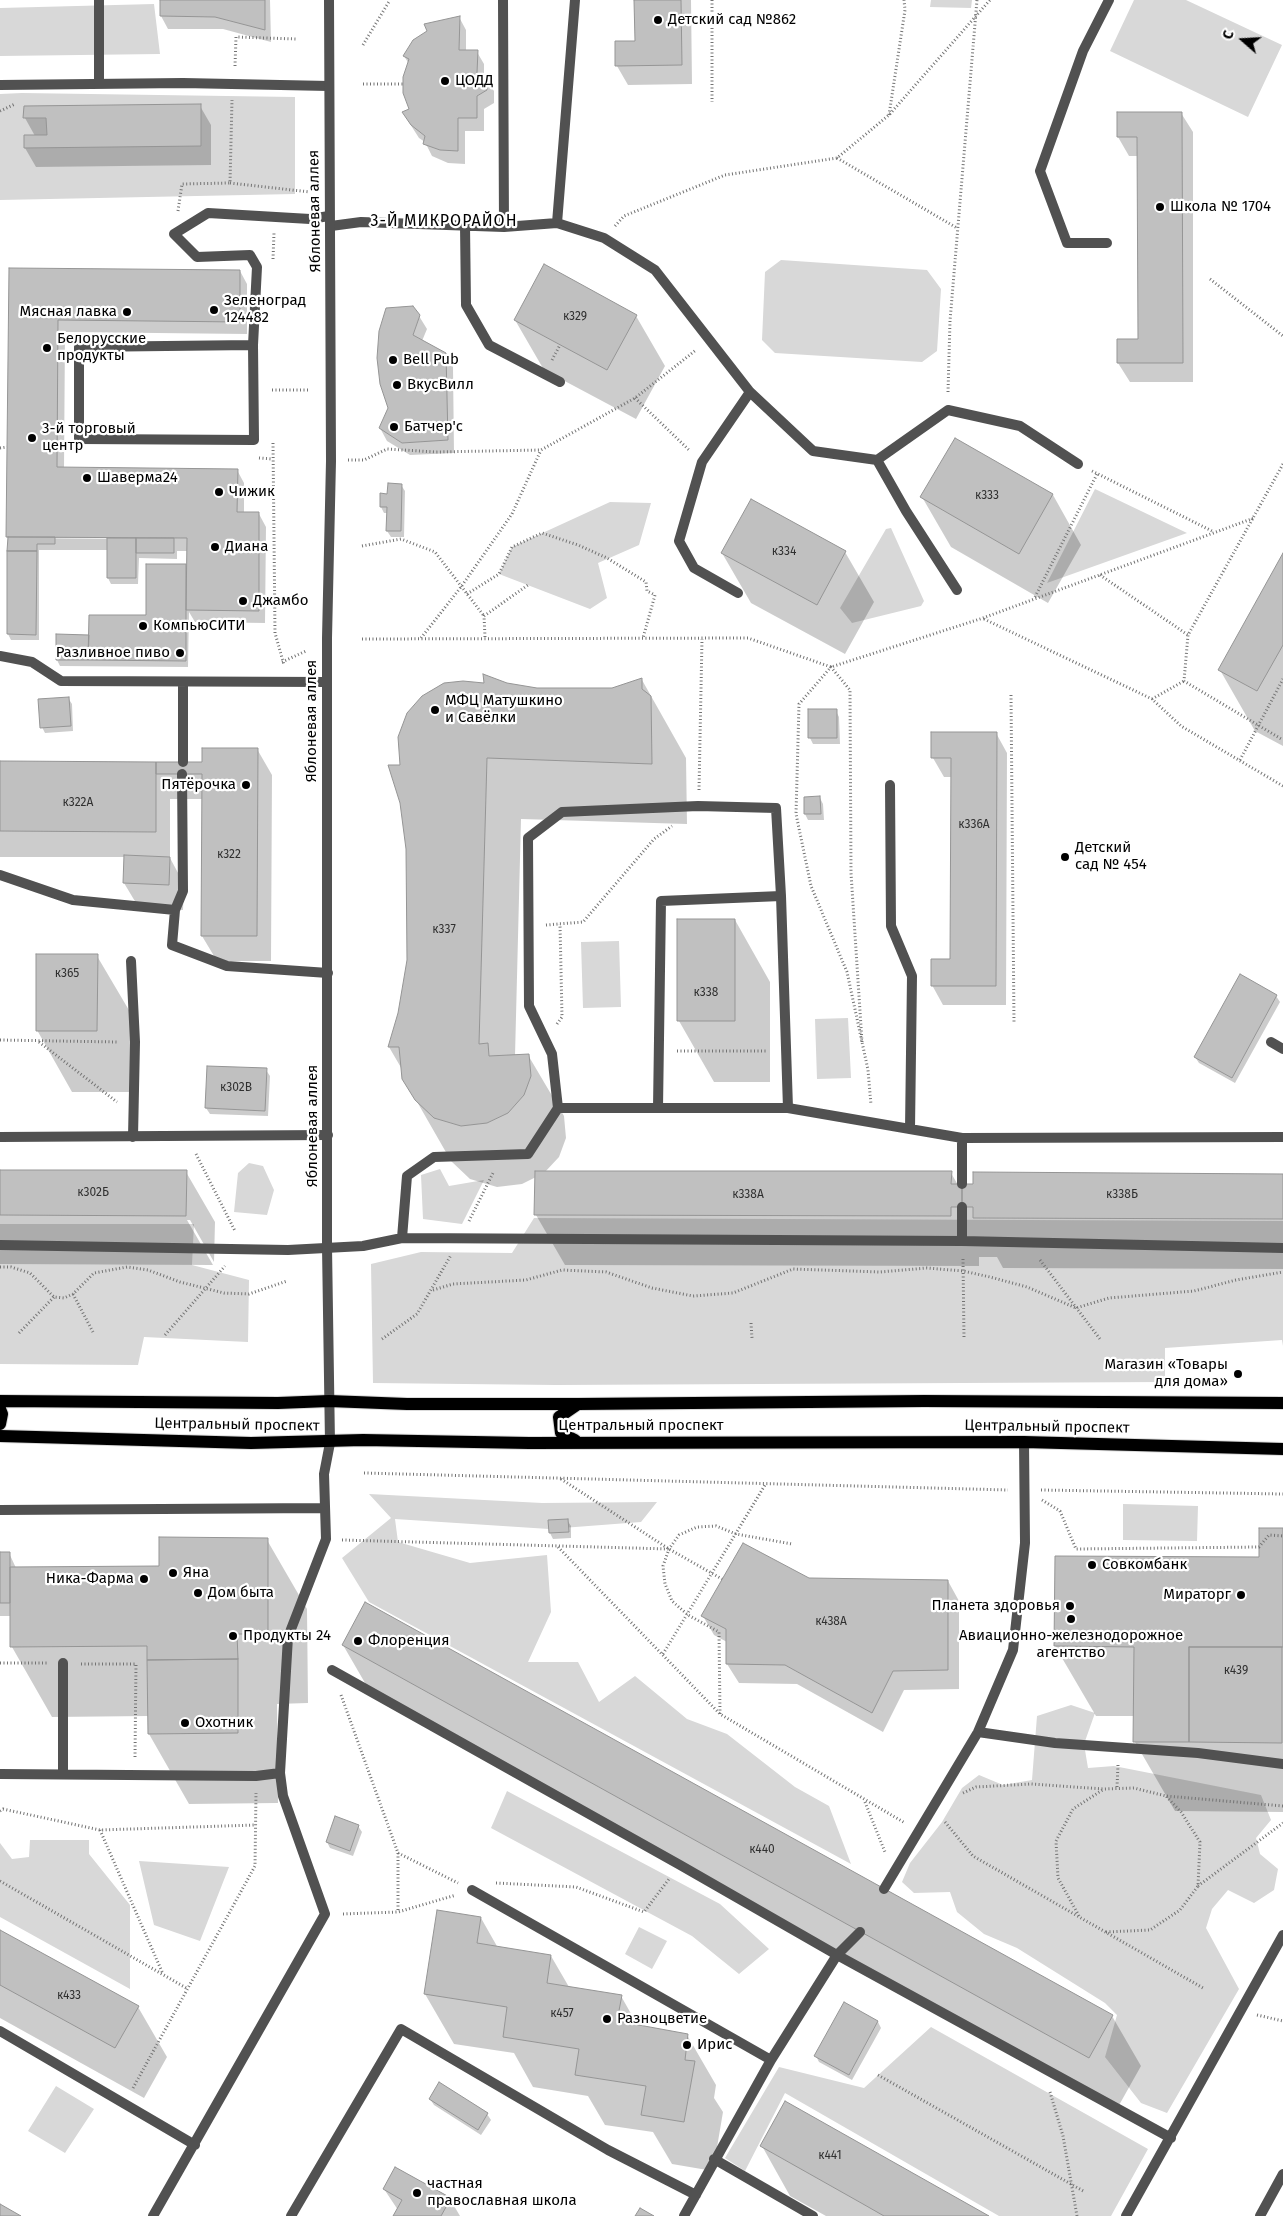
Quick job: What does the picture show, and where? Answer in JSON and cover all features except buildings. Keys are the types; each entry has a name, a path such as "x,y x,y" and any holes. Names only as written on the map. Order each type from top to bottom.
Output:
{"main road":[{"name":"Центральный проспект","path":"0,1401 278,1403 329,1401 407,1404 924,1401 1283,1403"},
{"path":"578,1404 559,1417 560,1433 578,1441"},
{"path":"0,1409 2,1414 0,1424"},
{"name":"Центральный проспект","path":"0,1436 250,1443 363,1440 1024,1442 1283,1449"}],"street":[{"path":"98,0 98,84"},
{"name":"Яблоневая аллея","path":"326,1539 324,1474 330,1442 327,1247 328,682 331,461 329,0"},
{"path":"503,0 504,227"},
{"path":"557,223 575,0"},
{"path":"1107,243 1067,243 1040,171 1083,51 1109,0"},
{"path":"0,85 234,84 329,86"},
{"path":"253,345 79,346 79,439 254,440 253,345 257,267 250,255 197,257 174,234 208,213 330,221 504,227 557,223 604,238 655,270 750,392 813,451 877,460 948,410 1020,426 1078,464"},
{"path":"465,225 466,305 489,344 560,382"},
{"path":"738,593 694,568 679,541 702,462 750,392"},
{"path":"877,460 906,511 957,590"},
{"path":"0,656 32,662 61,681 328,682"},
{"path":"183,682 183,762"},
{"path":"182,774 182,891 175,910 172,945 227,966 328,972"},
{"path":"890,785 891,926 912,976 910,1129"},
{"path":"402,1238 407,1176 434,1157 528,1154 558,1108 552,1054 529,1006 528,838 562,812 698,806 776,808 788,1108"},
{"path":"0,875 73,900 175,910"},
{"path":"658,1108 661,901 781,896"},
{"path":"131,961 135,1042 133,1137"},
{"path":"1271,1042 1283,1048"},
{"path":"558,1108 788,1108 962,1138 1283,1137"},
{"path":"0,1137 328,1135"},
{"path":"962,1138 962,1184"},
{"path":"962,1207 962,1240"},
{"path":"0,1245 288,1250 363,1246 402,1238 962,1240 1283,1248"},
{"path":"884,1889 978,1732 1013,1650 1025,1542 1024,1442"},
{"path":"0,1510 324,1508"},
{"path":"153,2216 195,2146 325,1914 283,1796 280,1773 288,1638 326,1539"},
{"path":"63,1664 63,1774"},
{"path":"332,1670 680,1864 837,1955 1171,2138"},
{"path":"978,1732 1056,1743 1198,1753 1283,1764"},
{"path":"0,1774 256,1776 280,1773"},
{"path":"472,1890 771,2060"},
{"path":"684,2216 714,2159 771,2060 837,1955 860,1932"},
{"path":"1126,2216 1283,1935"},
{"path":"291,2216 401,2029 608,2150 696,2195"},
{"path":"0,2031 195,2146"},
{"path":"714,2159 813,2216"},
{"path":"1260,2216 1283,2174"}],"path":[{"path":"363,45 390,0"},
{"path":"712,0 712,102"},
{"path":"889,115 905,10 904,0"},
{"path":"948,410 950,321 977,0"},
{"path":"604,238 624,216 725,175 837,158 889,115 990,0"},
{"path":"230,183 236,37 296,39"},
{"path":"363,84 403,84"},
{"path":"837,158 957,228"},
{"path":"174,234 182,184 230,183 310,192"},
{"path":"273,267 274,229"},
{"path":"1210,279 1283,336"},
{"path":"331,461 364,460 386,449 436,452 541,450 636,398 709,339"},
{"path":"273,381 273,400"},
{"path":"273,390 308,390"},
{"path":"636,398 702,462"},
{"path":"273,439 275,632 284,662 286,683"},
{"path":"0,448 7,447"},
{"path":"421,638 462,586 512,514 541,450"},
{"path":"1078,464 1215,532"},
{"path":"1184,681 1188,635 1283,464"},
{"path":"1035,598 1097,474"},
{"path":"873,1123 868,1070 847,972 811,886 796,814 799,704 831,667 925,639 1254,518"},
{"path":"467,594 499,574 512,547 542,533 578,545 607,558 646,582 647,591 655,595 643,638"},
{"path":"362,546 401,539 435,552 484,616 485,638"},
{"path":"1099,575 1188,635"},
{"path":"484,616 528,585"},
{"path":"983,618 1152,699 1180,726 1283,786"},
{"path":"529,926 583,922 654,839 698,806 702,638"},
{"path":"362,639 748,638 831,667 850,690 851,873 862,1042"},
{"path":"1240,760 1283,679"},
{"path":"1152,699 1184,681"},
{"path":"1184,681 1283,740"},
{"path":"1011,695 1014,1023"},
{"path":"546,1041 562,1017 560,924"},
{"path":"0,1040 135,1042"},
{"path":"37,1041 134,1114"},
{"path":"659,1051 786,1051"},
{"path":"165,1335 242,1249 188,1137"},
{"path":"962,1240 964,1338"},
{"path":"1027,1242 1100,1339"},
{"path":"0,1267 11,1267 30,1273 54,1297 64,1298 73,1294 94,1273 127,1267 148,1270 205,1289 224,1293 249,1294 287,1281"},
{"path":"432,1290 453,1284 526,1280 562,1270 606,1272 652,1288 693,1296 733,1293 794,1269 880,1272 927,1268 963,1271 1027,1287 1076,1308 1109,1298 1194,1291 1236,1280 1283,1272"},
{"path":"73,1294 94,1334"},
{"path":"18,1333 54,1297"},
{"path":"751,1323 752,1338"},
{"path":"364,1473 1025,1490 1283,1494"},
{"path":"561,1479 669,1549 722,1579"},
{"path":"663,1654 766,1484"},
{"path":"1025,1490 1060,1511 1076,1549 1259,1547 1269,1535 1283,1536"},
{"path":"720,1714 719,1632 688,1615 672,1601 665,1584 663,1566 669,1549 679,1535 697,1526 716,1526 736,1534 792,1544"},
{"path":"326,1539 669,1549"},
{"path":"558,1547 720,1714 865,1802 918,1830"},
{"path":"0,1663 136,1664 135,1775"},
{"path":"332,1670 398,1853 398,1912"},
{"path":"124,2104 255,1866 256,1776"},
{"path":"1203,1988 973,1856 932,1806 976,1787 1031,1784 1104,1789 1134,1788 1166,1796 1283,1806"},
{"path":"1079,1917 1058,1878 1056,1841 1073,1809 1104,1789"},
{"path":"1166,1796 1181,1812 1200,1842 1198,1886"},
{"path":"865,1802 893,1872"},
{"path":"0,1811 3,1808 100,1830 256,1825"},
{"path":"1105,1932 1150,1930 1180,1910 1198,1886 1283,1823"},
{"path":"100,1830 164,1974"},
{"path":"398,1853 472,1890"},
{"path":"325,1914 398,1912 500,1882 576,1887 644,1912 680,1864"},
{"path":"0,1881 188,1989"},
{"path":"1241,2011 1283,2021"},
{"path":"1043,2068 1063,2136 1077,2216"},
{"path":"878,2075 1085,2192"}],"shaded area":[{"path":"931,0 972,0 971,8 930,7"},
{"path":"1134,0 1186,0 1282,45 1248,117 1110,51"},
{"path":"154,4 160,54 0,56 0,8"},
{"path":"0,94 295,97 295,194 0,200"},
{"path":"781,260 927,270 941,289 937,351 922,362 775,353 762,340 765,272"},
{"path":"1095,489 1187,533 1047,583"},
{"path":"610,502 651,503 639,545 598,563 607,598 590,609 499,574 512,547"},
{"path":"891,528 924,601 921,606 852,623 840,608 886,529"},
{"path":"619,941 621,1007 583,1008 581,942"},
{"path":"848,1018 851,1078 817,1079 815,1019"},
{"path":"249,1163 263,1166 274,1190 267,1215 234,1212 238,1173"},
{"path":"440,1169 449,1186 484,1180 462,1224 423,1219 421,1175"},
{"path":"534,1218 1283,1221 1283,1346 1282,1340 1165,1348 1165,1382 556,1385 373,1383 371,1264 421,1252 512,1253"},
{"path":"0,1224 194,1224 192,1265 249,1280 248,1342 144,1337 138,1365 0,1364"},
{"path":"369,1494 542,1503 657,1502 641,1522 549,1529 395,1519 398,1542 470,1563 547,1555 551,1612 528,1662 578,1662 599,1702 635,1676 687,1719 727,1734 795,1787 829,1806 851,1864 369,1602 342,1558 391,1518"},
{"path":"1123,1504 1198,1506 1197,1541 1123,1540"},
{"path":"1071,1705 1095,1713 1084,1744 1088,1768 1114,1766 1261,1795 1271,1820 1256,1838 1260,1854 1278,1869 1274,1890 1254,1903 1228,1890 1212,1909 1206,1928 1239,1989 1167,2113 1141,2103 1105,2057 1117,2015 1105,2003 1017,1948 984,1934 957,1912 950,1892 914,1893 902,1882 910,1863 942,1822 962,1788 979,1775 1003,1785 1032,1780 1037,1716"},
{"path":"507,1791 720,1904 769,1949 739,1974 692,1936 491,1828"},
{"path":"30,1840 89,1840 89,1854 130,1905 130,1989 0,1917 0,1843 12,1859 29,1857"},
{"path":"139,1861 229,1867 200,1941 154,1925"},
{"path":"639,1927 667,1941 652,1969 625,1954"},
{"path":"931,2027 1148,2149 1111,2216 999,2216 785,2093 745,2171 725,2158 779,2067 864,2088"},
{"path":"56,2086 94,2109 65,2153 28,2131"}],"place":[{"name":"Детский сад №862","path":"658,20"},
{"name":"ЦОДД","path":"445,81"},
{"name":"Школа № 1704","path":"1160,207"},
{"name":"Зеленоград 124482","path":"214,310"},
{"name":"Мясная лавка","path":"127,312"},
{"name":"Белорусские продукты","path":"47,348"},
{"name":"Bell Pub","path":"393,360"},
{"name":"ВкусВилл","path":"397,385"},
{"name":"Батчер'с","path":"394,427"},
{"name":"3-й торговый центр","path":"32,438"},
{"name":"Шаверма24","path":"87,478"},
{"name":"Чижик","path":"219,492"},
{"name":"Диана","path":"215,547"},
{"name":"Джамбо","path":"243,601"},
{"name":"КомпьюСИТИ","path":"143,626"},
{"name":"Разливное пиво","path":"180,653"},
{"name":"МФЦ Матушкино и Савёлки","path":"435,710"},
{"name":"Пятёрочка","path":"246,785"},
{"name":"Детский сад № 454","path":"1065,857"},
{"name":"Магазин «Товары для дома»","path":"1238,1374"},
{"name":"Совкомбанк","path":"1092,1565"},
{"name":"Яна","path":"173,1573"},
{"name":"Ника-Фарма","path":"144,1579"},
{"name":"Дом быта","path":"198,1593"},
{"name":"Мираторг","path":"1241,1595"},
{"name":"Планета здоровья","path":"1070,1606"},
{"name":"Авиационно-железнодорожное агентство","path":"1071,1619"},
{"name":"Продукты 24","path":"233,1636"},
{"name":"Флоренция","path":"358,1641"},
{"name":"Охотник","path":"185,1723"},
{"name":"Разноцветие","path":"607,2019"},
{"name":"Ирис","path":"687,2045"},
{"name":"частная православная школа","path":"417,2193"}],"district":[{"name":"3-Й МИКРОРАЙОН","path":"444,222"}]}
